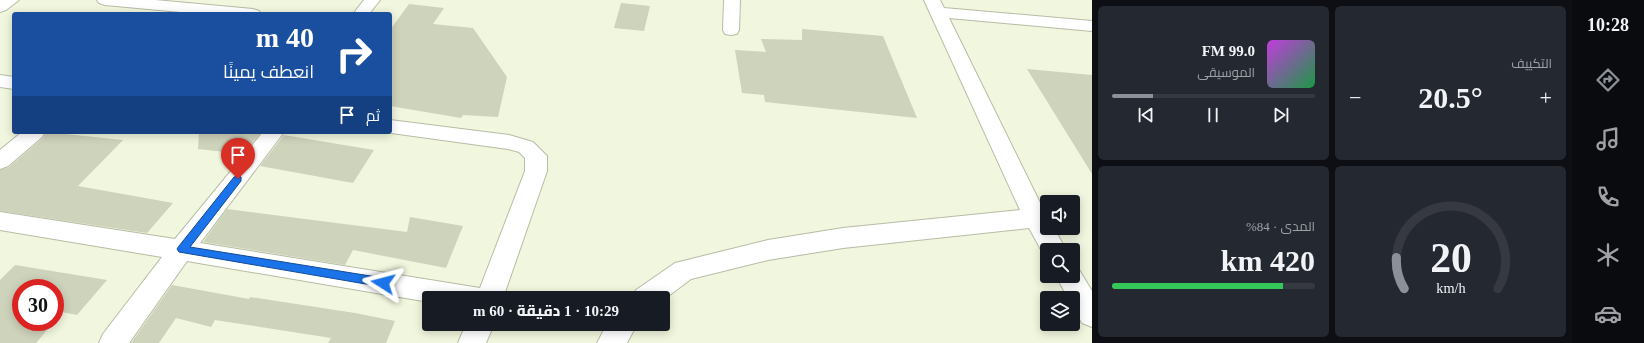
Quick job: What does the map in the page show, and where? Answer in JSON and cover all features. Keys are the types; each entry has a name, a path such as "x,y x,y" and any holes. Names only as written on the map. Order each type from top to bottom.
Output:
{"street":[{"path":"0,7 11,0"},
{"path":"105,0 234,12"},
{"path":"363,12 372,0"},
{"path":"731,30 732,0"},
{"path":"935,6 1092,26"},
{"path":"935,6 1035,218 1050,243"},
{"path":"0,81 12,83"},
{"path":"392,128 509,142 526,147 536,156 536,171 493,291"},
{"path":"0,162 33,134"},
{"path":"113,343 182,249 272,134"},
{"path":"655,291 684,270 768,250 843,238 1035,218"},
{"path":"0,221 182,249 434,291"},
{"path":"1073,283 1092,315"},
{"path":"472,343 477,331"},
{"path":"612,343 619,331"}],"building":[{"path":"621,3 650,6 644,31 614,28"},
{"path":"409,4 444,8 433,24 473,28 507,77 498,117 463,115 461,118 392,106 392,27"},
{"path":"802,29 883,36 917,118 765,102 764,95 742,93 735,50 766,52 761,39 802,40"},
{"path":"1027,69 1092,75 1092,174"},
{"path":"45,134 65,134 123,140 78,186 173,203 147,233 0,211 0,170 9,167 43,138"},
{"path":"199,134 259,134 243,154 198,149"},
{"path":"284,135 374,150 353,183 260,166"},
{"path":"227,209 407,232 410,217 463,226 446,268 353,250 345,265 203,242"},
{"path":"15,265 107,280 77,315 64,312 64,279 12,279 12,331 46,331 36,343 0,343 0,280"},
{"path":"172,285 249,299 250,297 355,313 395,321 386,343 328,343 331,338 215,320 211,327 176,318 159,343 131,343"}],"route":[{"path":"238,179 182,249 383,283"}]}
